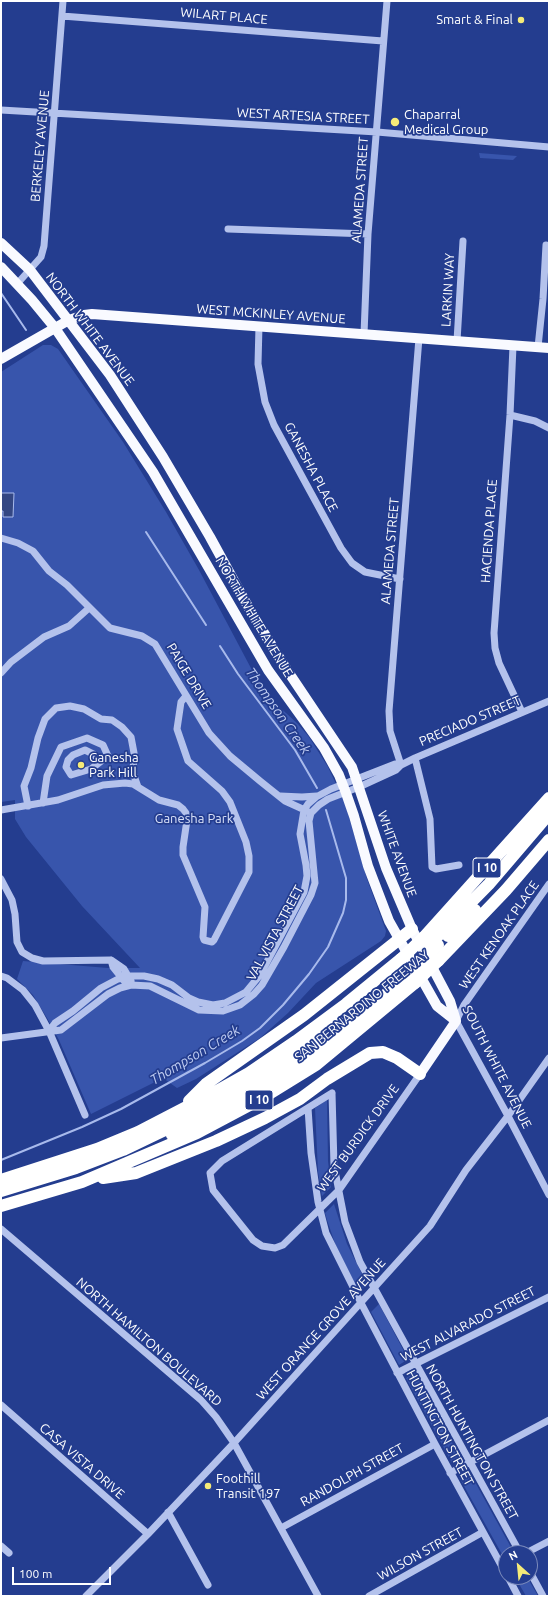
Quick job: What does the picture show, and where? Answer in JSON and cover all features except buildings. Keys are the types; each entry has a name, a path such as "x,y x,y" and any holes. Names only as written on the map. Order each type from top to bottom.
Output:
{"highway":[{"name":"SAN BERNARDINO FREEWAY","path":"1,1206 82,1182 197,1133 261,1099 316,1065 408,971 549,798"},
{"path":"1,1200 53,1184 124,1158 188,1128 248,1095 323,1046 353,1022 408,971 431,942 488,884 549,814"},
{"path":"431,942 461,924 549,826"},
{"name":"SAN BERNARDINO FREEWAY","path":"1,1180 97,1149 138,1132 249,1073 346,1004 408,971 438,962 506,890 549,840"},
{"path":"178,1112 206,1084 304,1015 412,929"},
{"path":"1,1191 76,1168 123,1150 173,1126 245,1086 305,1048 408,971"},
{"path":"82,1182 136,1173 216,1140 265,1118 300,1099 327,1079 370,1053 383,1052 397,1058 420,1074"}],"main road":[{"name":"NORTH WHITE AVENUE","path":"1,243 30,270 110,374 163,457 210,537 251,612 287,670 352,767 358,783"},
{"name":"NORTH WHITE AVENUE","path":"1,268 55,328 153,472 268,670 324,748 344,789 354,816 368,866 389,921 437,1006 456,1021"},
{"name":"WEST MCKINLEY AVENUE","path":"1,359 69,320 92,314 549,348"},
{"name":"WHITE AVENUE","path":"358,783 386,868 412,929"},
{"name":"SOUTH WHITE AVENUE","path":"412,929 450,1001 456,1021"},
{"name":"WEST BURDICK DRIVE","path":"420,1074 456,1021"}],"street":[{"name":"BERKELEY AVENUE","path":"17,284 42,257 44,246 56,114 64,1"},
{"name":"ALAMEDA STREET","path":"364,334 368,234 387,1"},
{"name":"WILART PLACE","path":"62,16 384,41"},
{"name":"WEST ARTESIA STREET","path":"1,110 377,132 549,147"},
{"path":"228,229 368,234"},
{"name":"LARKIN WAY","path":"457,341 463,241"},
{"path":"538,347 546,245"},
{"name":"GANESHA PLACE","path":"259,326 258,364 265,402 274,425 341,548 352,564 365,572 400,578"},
{"name":"ALAMEDA STREET","path":"401,765 390,731 389,711 419,338"},
{"name":"HACIENDA PLACE","path":"513,346 510,415 494,633 495,648 499,663 522,712"},
{"path":"510,415 534,421 549,428"},
{"name":"PAIGE DRIVE","path":"1,538 18,543 33,551 49,571 67,585 110,628 142,636 156,644 209,733 230,756 280,796 308,811"},
{"path":"1,673 11,662 44,637 69,626 89,608"},
{"path":"1,810 58,800 103,785 125,783 133,784 158,800 183,809 186,813 187,820 183,854 205,907 203,937 204,940 212,942 218,934 249,872 249,856 246,842 230,802 222,791 188,761 177,729 181,702 186,696"},
{"name":"PRECIADO STREET","path":"344,789 396,770 401,765 415,758 549,701"},
{"path":"28,806 24,786 31,768 38,738 45,719 56,708 70,706 84,709 101,719 112,720 122,727 131,737 134,752 133,773 138,787"},
{"path":"43,803 47,776 61,747 87,738 103,744 108,756 91,769 71,775 66,767 68,760 73,755 85,750 93,754 99,762"},
{"path":"415,758 430,819 432,867 436,869 459,865"},
{"path":"280,796 302,798 319,796 344,789"},
{"path":"319,796 308,804 308,811 344,789"},
{"name":"VAL VISTA STREET","path":"49,1031 56,1023 101,988 126,977 144,976 153,978 172,985 189,998 198,1002 213,1005 225,1003 240,996 252,986 260,975 304,892 306,870 300,834 308,811"},
{"name":"VAL VISTA STREET","path":"1,1038 61,1030 108,994 130,985 150,986 163,991 199,1010 224,1011 235,1007 254,994 262,985 284,947 314,888 308,811"},
{"path":"1,879 12,900 15,914 17,942 22,952 32,958 43,960 111,960 113,966 126,977 130,985"},
{"name":"WEST KENOAK PLACE","path":"456,1021 464,1005 549,884"},
{"path":"1,976 7,978 22,990 35,1005 49,1031 85,1115"},
{"path":"150,986 153,978"},
{"name":"SOUTH WHITE AVENUE","path":"456,1021 549,1193"},
{"name":"WEST ORANGE GROVE AVENUE","path":"86,1596 148,1534 234,1443 430,1226 466,1170 508,1116 549,1058"},
{"name":"WEST BURDICK DRIVE","path":"332,1093 222,1161 210,1173 213,1190 253,1240 262,1246 274,1248 283,1245 339,1190 420,1074"},
{"name":"NORTH HUNTINGTON STREET","path":"332,1093 334,1166 345,1222 360,1262 516,1545"},
{"name":"HUNTINGTON STREET","path":"308,1108 311,1153 319,1210 326,1233 450,1473 498,1556"},
{"name":"NORTH HAMILTON BOULEVARD","path":"1,1229 201,1400 216,1417 234,1443 318,1596"},
{"name":"WEST ALVARADO STREET","path":"397,1373 549,1297"},
{"name":"CASA VISTA DRIVE","path":"1,1405 148,1534"},
{"path":"450,1473 549,1420"},
{"name":"RANDOLPH STREET","path":"281,1528 435,1444"},
{"path":"168,1512 208,1585"},
{"name":"WILSON STREET","path":"369,1596 483,1532"},
{"path":"538,1547 549,1541"},
{"path":"1,1546 9,1553"},
{"path":"512,1585 518,1596"},
{"path":"537,1585 543,1596"}],"green space":[{"path":"479,153 517,156 513,160 480,158"},
{"name":"Ganesha Park","path":"43,345 51,345 58,349 123,442 166,512 199,570 253,672 274,702 298,724 309,737 328,767 345,803 367,879 386,931 385,936 381,941 316,983 288,1013 260,1038 196,1079 177,1088 163,1078 91,1114 59,1040 47,1018 33,995 17,979 23,961 108,968 140,968 82,906 26,837 15,819 15,800 1,802 1,372"},
{"path":"327,1100 328,1161 331,1187 322,1196 318,1172 315,1108"},
{"path":"334,1204 347,1244 367,1284 359,1293 339,1255 325,1213"},
{"path":"379,1304 408,1359 399,1365 371,1312"},
{"path":"415,1373 460,1457 452,1463 406,1378"},
{"path":"469,1471 510,1545 498,1545 498,1547 459,1477"},
{"path":"520,1585 532,1585 538,1596 526,1596"}],"shaded area":[{"path":"1,493 14,493 13,517 3,517 3,511 1,511"}],"waterway":[{"name":"Thompson Creek","path":"1,293 26,330"},
{"name":"Thompson Creek","path":"146,532 206,625"},
{"name":"Thompson Creek","path":"220,646 238,674 295,750 317,788"},
{"name":"Thompson Creek","path":"1,1160 82,1127 121,1109 205,1063 242,1041 260,1028 283,1005 309,974 328,947 343,913 346,900 346,878 326,810"}],"place":[{"name":"Smart & Final","path":"521,20"},
{"name":"Chaparral Medical Group","path":"395,122"},
{"name":"Ganesha Park Hill","path":"81,765"},
{"name":"Foothill Transit 197","path":"208,1486"}]}
